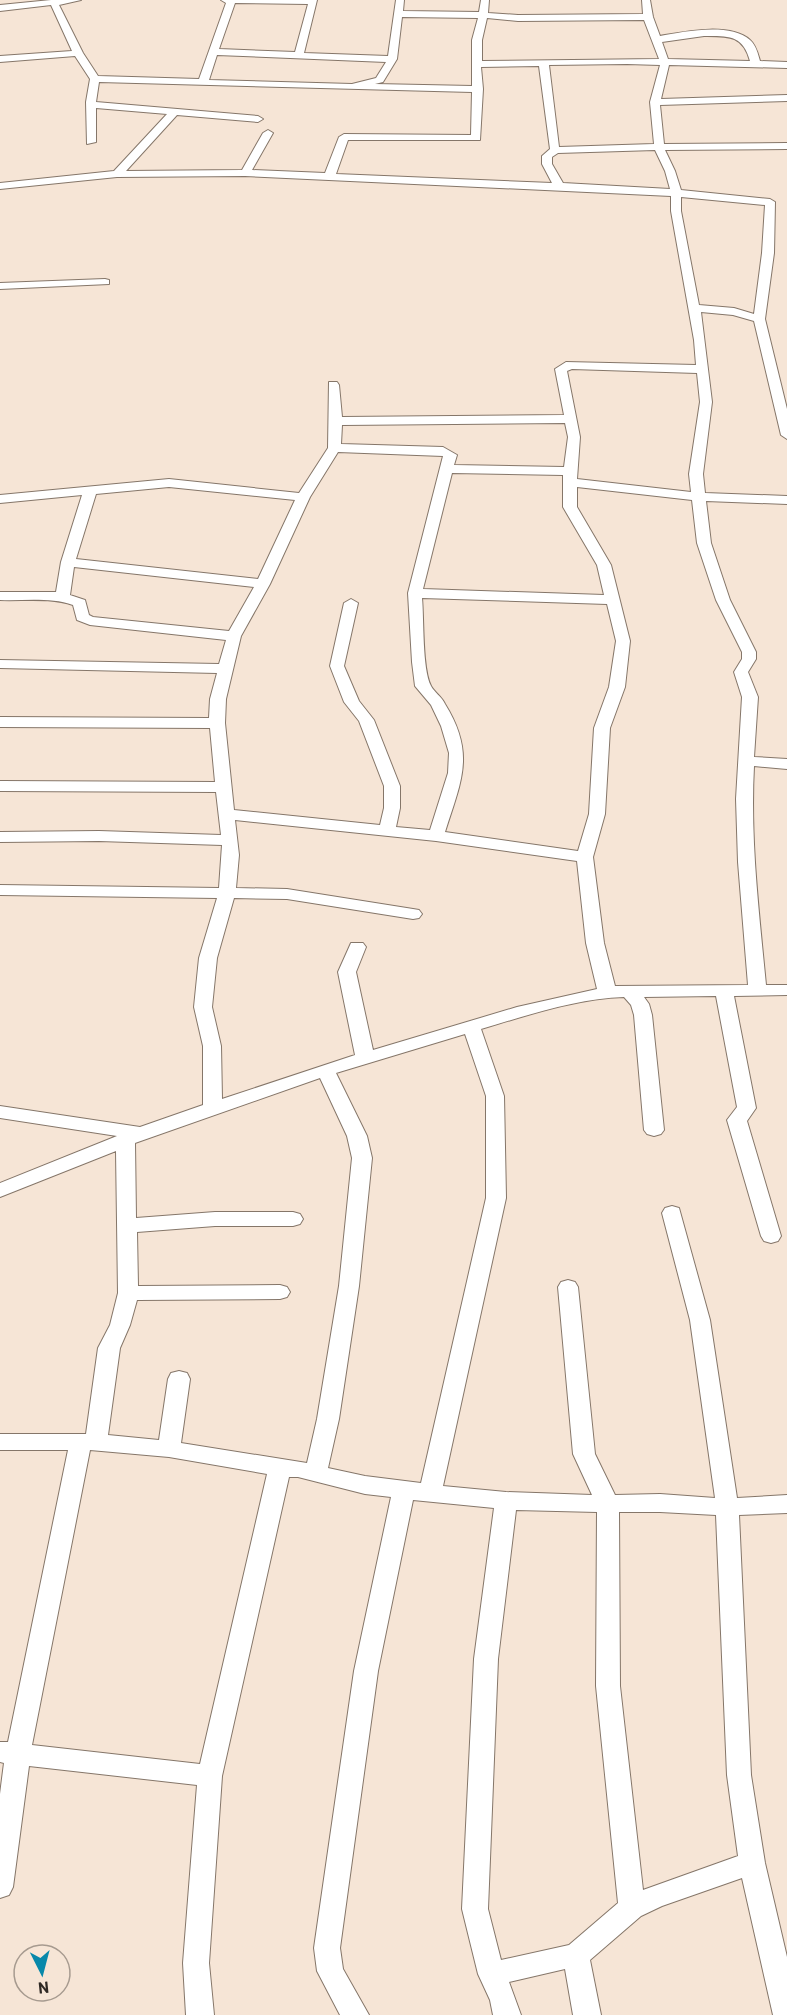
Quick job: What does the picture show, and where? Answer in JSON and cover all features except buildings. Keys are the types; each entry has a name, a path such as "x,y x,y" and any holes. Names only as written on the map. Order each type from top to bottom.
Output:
{"street":[{"path":"0,8 77,0"},
{"path":"225,0 313,1 299,55"},
{"path":"203,82 231,0"},
{"path":"352,87 380,80 392,59 400,0"},
{"path":"329,177 344,137 476,138 477,40 485,0"},
{"path":"646,0 648,17 665,63 655,102 659,148 676,193 676,211 694,308 702,369 706,409 696,474 706,553 723,600 749,652 749,659 741,672 750,697 744,799 746,862 757,989"},
{"path":"55,1 78,53 95,79 91,105 91,142"},
{"path":"398,14 483,15 518,18 648,17"},
{"path":"657,40 686,35 735,35 748,43 756,65"},
{"path":"213,52 392,59"},
{"path":"0,59 78,53"},
{"path":"477,64 627,61 787,65"},
{"path":"544,63 548,98 547,118 555,150"},
{"path":"95,79 478,89"},
{"path":"655,102 787,98"},
{"path":"91,105 258,119"},
{"path":"117,174 174,113"},
{"path":"245,172 268,134"},
{"path":"559,186 547,164 548,156 555,150 787,146"},
{"path":"0,186 117,174 245,172 559,186 774,202 759,319 782,399 787,435"},
{"path":"0,286 105,282"},
{"path":"694,308 734,312 759,319"},
{"path":"607,992 594,943 585,857 597,814 602,728 617,687 623,641 600,557 570,507 574,437 561,369 564,366 702,369"},
{"path":"213,1110 212,1046 203,1007 208,958 227,893 231,855 217,723 218,699 234,636 262,584 303,497 334,448 336,421 333,385"},
{"path":"336,421 569,420"},
{"path":"334,448 443,451 450,455 415,592 419,662 423,686 438,704 449,726 457,753 456,773 436,836"},
{"path":"446,469 570,477 700,497 787,500"},
{"path":"0,499 169,483 303,497"},
{"path":"62,598 69,562 90,491"},
{"path":"69,562 262,584"},
{"path":"415,592 611,600"},
{"path":"0,596 62,598 80,603 82,617 90,621 234,636"},
{"path":"351,603 337,666 352,702 366,720 392,786 392,808 387,831"},
{"path":"0,664 227,669"},
{"path":"0,722 217,723"},
{"path":"746,761 787,764"},
{"path":"0,786 45,788 225,786"},
{"path":"225,814 436,836 585,857"},
{"path":"0,837 99,836 229,840"},
{"path":"0,890 287,894 413,914"},
{"path":"357,947 347,972 365,1057"},
{"path":"724,989 747,1108 737,1120 771,1236"},
{"path":"0,1190 133,1137 325,1070 471,1026 607,992 787,990"},
{"path":"628,991 640,1004 643,1015 654,1130"},
{"path":"430,1493 496,1198 495,1096 471,1026"},
{"path":"316,1473 328,1419 349,1286 362,1158 357,1136 325,1070"},
{"path":"0,1112 133,1137"},
{"path":"0,1887 9,1752 89,1442 109,1348 120,1325 128,1293 127,1226 133,1137"},
{"path":"672,1213 700,1320 727,1508 739,1775 752,1863 787,2015"},
{"path":"127,1226 215,1219 293,1219"},
{"path":"568,1287 584,1454 608,1504 608,1686 632,1908"},
{"path":"128,1293 280,1292"},
{"path":"169,1449 179,1379"},
{"path":"0,1442 89,1442 169,1449 280,1468 298,1468 404,1490 506,1501 660,1503 727,1508 787,1504"},
{"path":"200,2015 196,1963 210,1776 280,1468"},
{"path":"355,2015 330,1971 327,1948 366,1671 404,1490"},
{"path":"506,1501 486,1659 475,1909 491,1974 503,1999 507,2015"},
{"path":"9,1752 210,1776"},
{"path":"491,1974 576,1955 632,1908 654,1897 752,1863"},
{"path":"576,1955 586,2015"}]}
